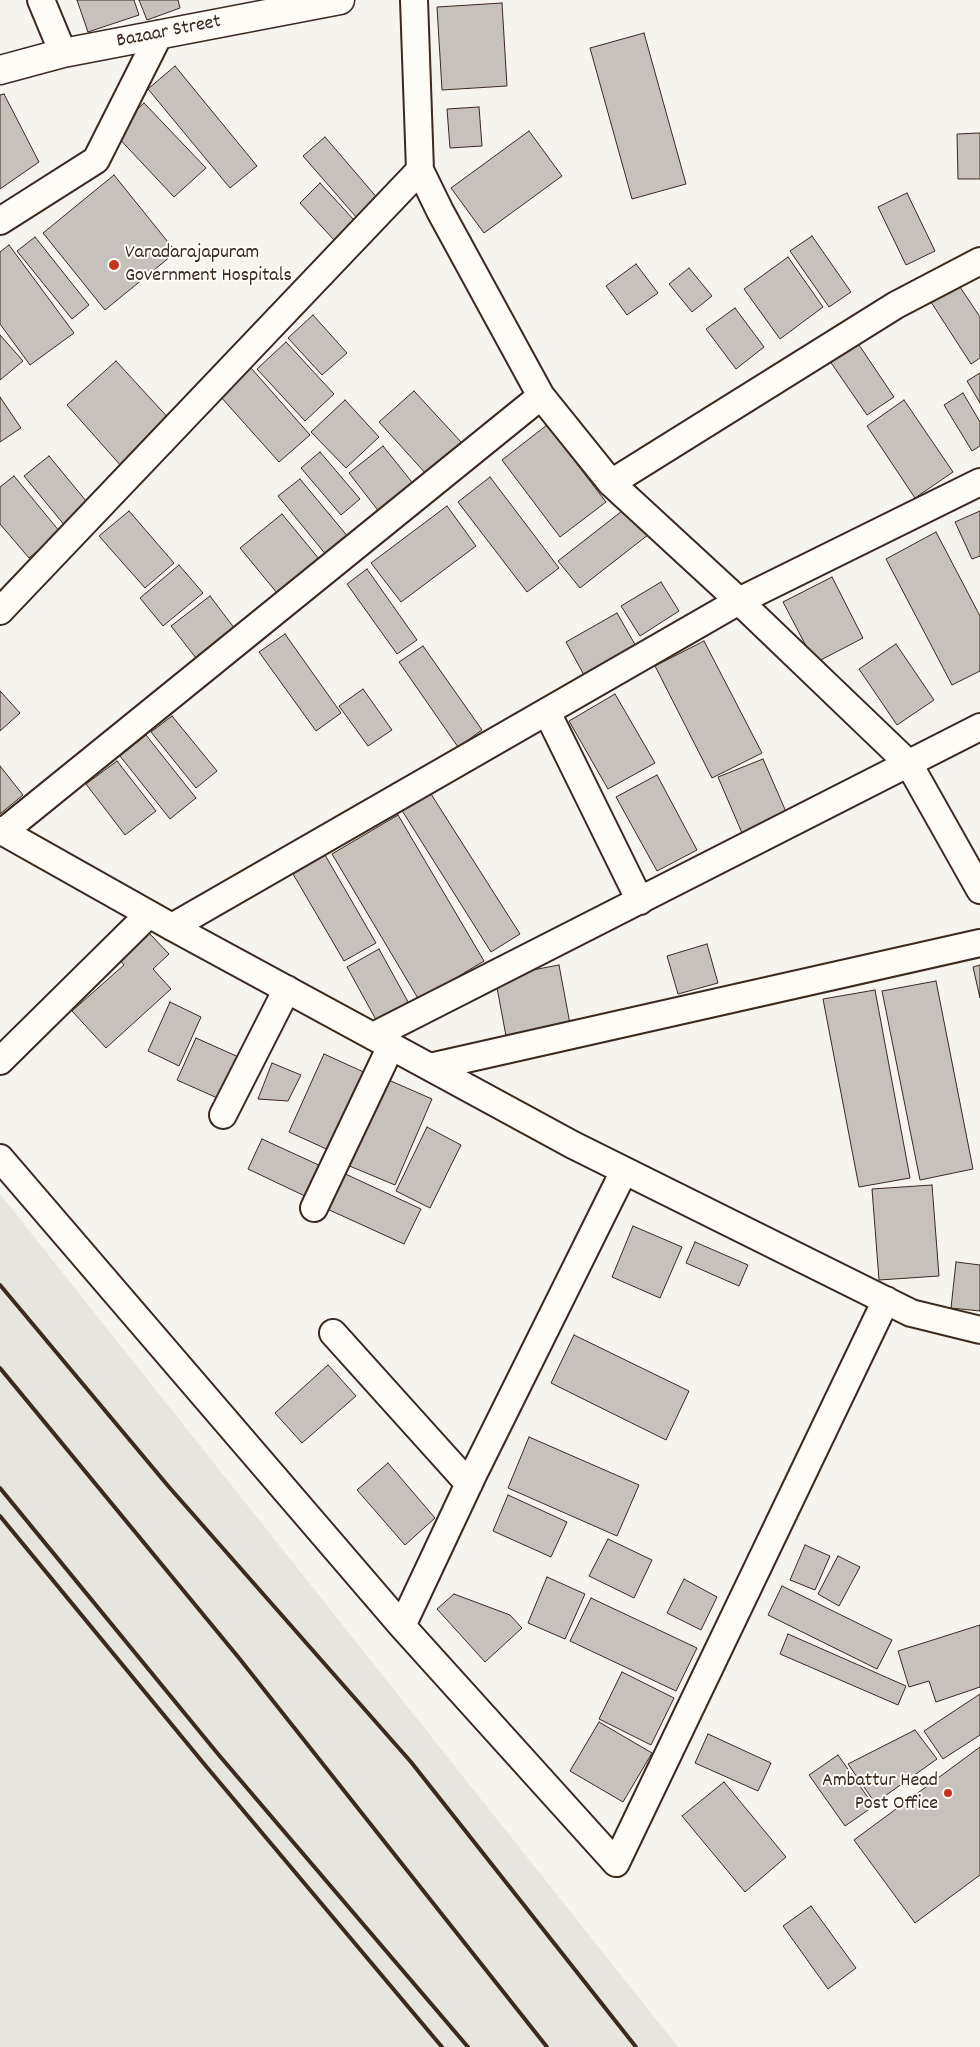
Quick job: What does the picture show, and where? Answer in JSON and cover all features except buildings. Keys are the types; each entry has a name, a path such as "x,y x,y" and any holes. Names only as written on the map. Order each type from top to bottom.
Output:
{"street":[{"path":"41,0 63,53"},
{"name":"Bazaar Street","path":"0,70 63,53 340,0"},
{"path":"414,0 420,170 440,211 541,396 611,483 739,601 909,764 980,890"},
{"path":"0,221 96,160 159,35"},
{"path":"0,612 420,170"},
{"path":"611,483 896,305 980,261"},
{"path":"541,396 2,831 172,927 572,1145 911,1313 980,1330"},
{"path":"172,927 739,601 980,482"},
{"path":"547,712 640,901"},
{"path":"314,1208 382,1041 640,901 980,727"},
{"path":"0,1061 149,914"},
{"path":"430,1067 980,943"},
{"path":"223,1115 287,989"},
{"path":"0,1158 402,1626 616,1863 886,1300"},
{"path":"402,1626 469,1484 624,1170"},
{"path":"333,1333 469,1484"}],"shaded area":[{"path":"0,1194 678,2047 0,2047"}],"railway":[{"path":"0,1285 169,1487 411,1762 636,2047"},
{"path":"0,1368 239,1658 547,2047"},
{"path":"0,1488 218,1754 468,2047"},
{"path":"0,1516 205,1765 442,2047"}],"place":[{"name":"Varadarajapuram Government Hospitals","path":"114,265"},
{"name":"Ambattur Head Post Office","path":"948,1793"}]}
